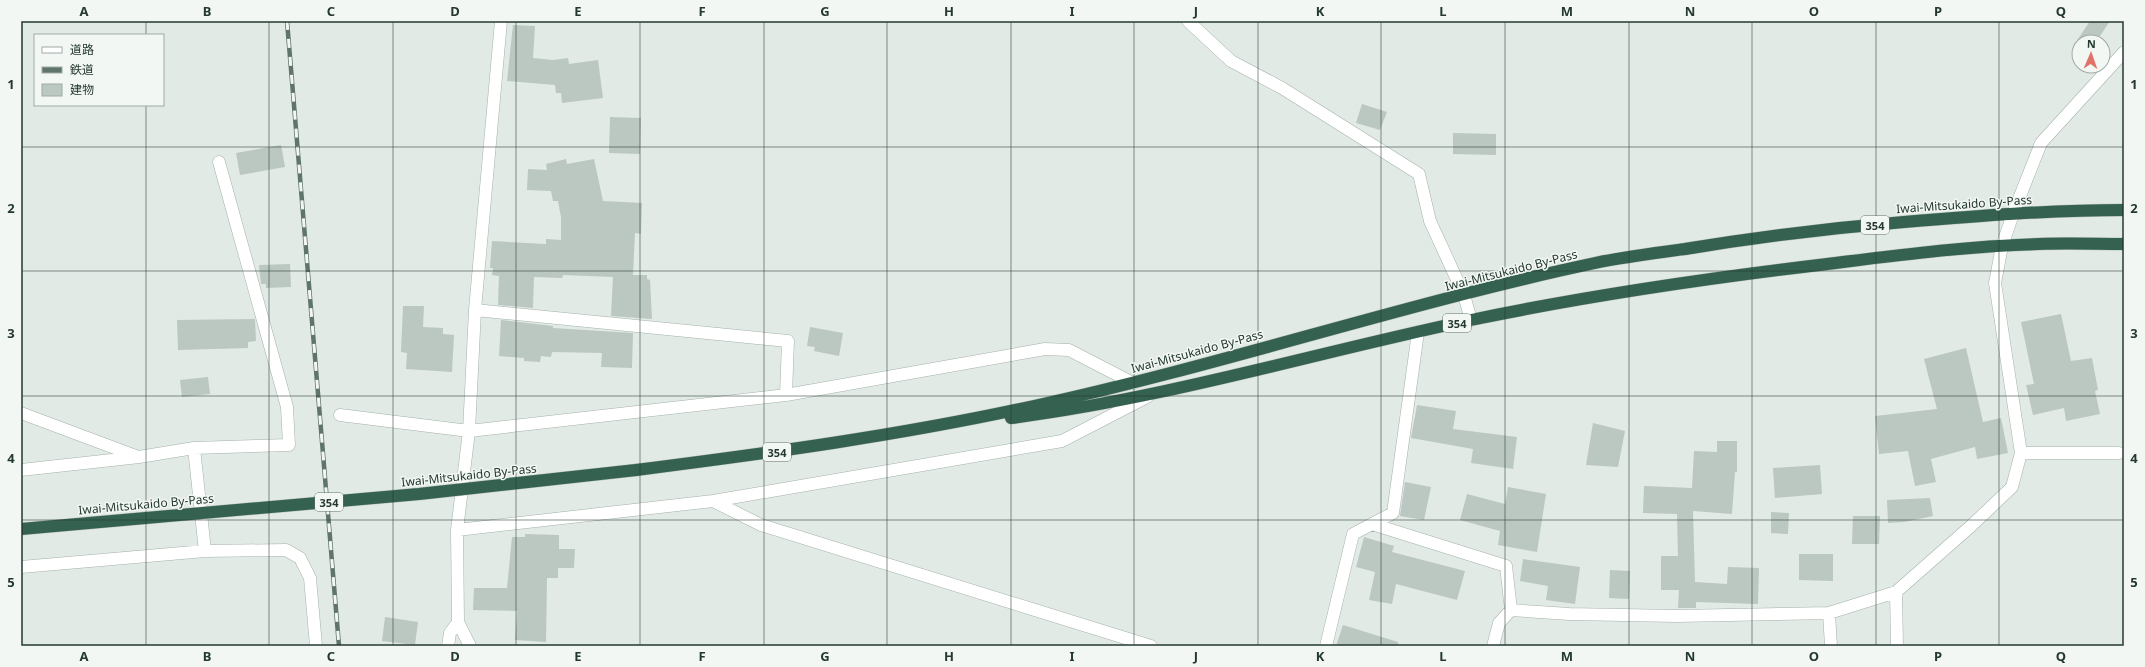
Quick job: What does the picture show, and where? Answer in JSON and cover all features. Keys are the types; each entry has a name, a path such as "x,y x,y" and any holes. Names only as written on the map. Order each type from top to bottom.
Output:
{"highway":[{"name":"Iwai-Mitsukaido By-Pass","path":"917,430 1132,383 1464,295 1596,263 1738,240 1839,228 2013,214 2124,210"},
{"name":"Iwai-Mitsukaido By-Pass","path":"21,529 427,493 636,470 825,445 917,430 1052,413 1152,394 1471,320 1628,290 1733,275 1953,249 2039,244 2124,244"}],"street":[{"path":"470,646 458,622 457,530 469,431 475,310 501,21"},
{"path":"1188,21 1231,61 1282,88 1419,174 1430,221 1464,295 1471,320"},
{"path":"1511,610 1569,614 1661,615 1829,613 1896,592 1971,526 2012,487 2021,453 1995,283 2002,246 2041,143 2124,52"},
{"path":"21,470 139,457 194,448 289,445 287,407 219,162"},
{"path":"475,310 788,341 786,395"},
{"path":"1326,646 1353,534 1393,512 1418,332"},
{"path":"340,415 469,431 786,395 1045,349 1069,350 1132,383"},
{"path":"457,530 713,501 1062,441 1152,394"},
{"path":"21,413 139,457"},
{"path":"194,448 205,551"},
{"path":"2021,453 2119,453"},
{"path":"713,501 761,525 1151,646"},
{"path":"1372,524 1506,566 1511,610 1499,623 1492,646"},
{"path":"21,567 205,551 286,550 300,558 310,578 316,646"},
{"path":"1896,592 1897,646"},
{"path":"1829,613 1831,646"},
{"path":"448,646 450,633 458,622"}],"building":[{"path":"2090,21 2110,21 2101,34 2081,34"},
{"path":"513,25 535,26 533,58 553,60 568,58 569,64 598,60 603,98 562,103 561,93 556,93 555,85 507,81"},
{"path":"1362,104 1387,112 1380,130 1356,123"},
{"path":"610,117 641,118 640,154 609,153"},
{"path":"1453,133 1496,134 1496,155 1453,154"},
{"path":"281,145 285,167 240,175 236,153"},
{"path":"566,159 567,164 594,159 603,201 642,203 641,234 635,233 633,275 647,275 647,279 650,280 652,319 611,316 613,277 563,275 562,278 534,277 533,308 498,305 499,276 492,275 493,268 490,268 492,241 546,244 546,239 561,240 561,217 558,201 553,201 551,191 527,190 528,169 547,170 546,164"},
{"path":"290,264 291,287 266,288 266,284 261,284 259,265"},
{"path":"403,306 424,306 423,327 443,328 443,334 454,335 452,372 406,369 407,353 401,352"},
{"path":"2061,314 2071,361 2092,358 2098,390 2095,391 2100,414 2066,421 2064,408 2033,415 2026,385 2034,384 2021,322"},
{"path":"255,319 256,341 248,342 248,348 178,350 177,320"},
{"path":"501,320 553,326 553,328 633,333 632,368 601,367 602,353 552,352 551,357 541,356 540,362 524,361 524,358 499,356"},
{"path":"810,327 843,333 839,356 814,351 815,347 807,346"},
{"path":"1966,348 1983,422 2001,418 2008,453 1977,459 1975,447 1931,459 1936,482 1915,486 1908,451 1879,454 1875,416 1937,409 1924,359"},
{"path":"208,377 210,394 182,397 180,380"},
{"path":"1417,405 1456,411 1453,429 1517,437 1513,469 1471,463 1473,449 1411,438"},
{"path":"1593,423 1625,431 1618,467 1586,465"},
{"path":"1717,441 1737,441 1737,472 1735,472 1732,514 1693,511 1695,582 1727,584 1728,567 1759,568 1758,604 1696,602 1696,608 1678,608 1679,590 1661,590 1661,556 1678,556 1677,514 1643,513 1644,486 1692,488 1694,451 1717,452"},
{"path":"1820,465 1822,494 1775,498 1773,468"},
{"path":"1405,482 1431,487 1424,520 1400,516"},
{"path":"1508,487 1546,494 1537,552 1498,545 1500,531 1460,520 1467,494 1505,504"},
{"path":"1930,498 1933,516 1904,522 1888,523 1887,500"},
{"path":"1771,512 1789,513 1788,534 1771,533"},
{"path":"1853,516 1880,516 1879,544 1852,544"},
{"path":"525,534 559,535 559,549 575,549 574,568 558,568 558,578 547,578 546,642 515,640 517,611 473,610 474,588 507,588 512,537 525,537"},
{"path":"1364,537 1394,546 1392,552 1465,571 1457,600 1396,584 1392,604 1369,600 1375,572 1356,567"},
{"path":"1799,554 1833,554 1833,581 1799,580"},
{"path":"1523,559 1580,567 1575,604 1546,600 1548,586 1520,581"},
{"path":"1610,570 1630,571 1629,599 1609,598"},
{"path":"385,617 418,622 415,645 382,641"},
{"path":"1343,625 1398,642 1398,646 1336,646"}],"railway":[{"path":"287,21 339,646"}]}
